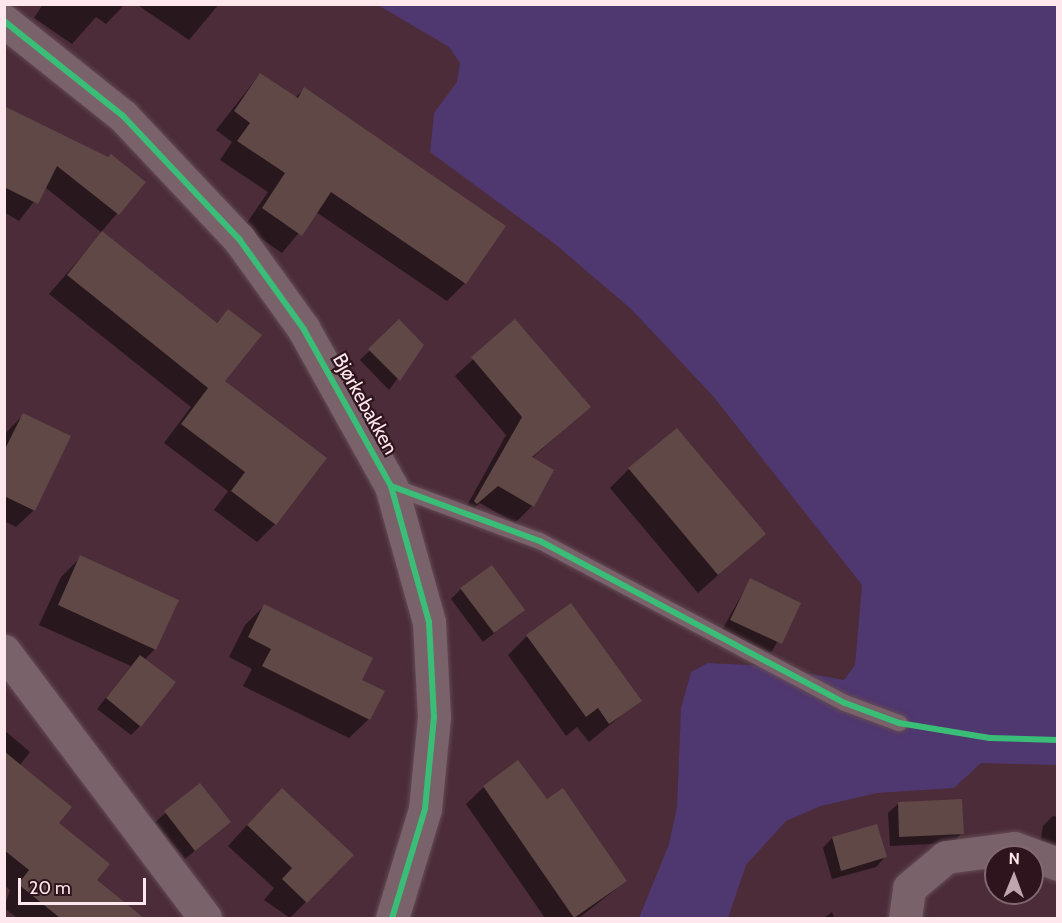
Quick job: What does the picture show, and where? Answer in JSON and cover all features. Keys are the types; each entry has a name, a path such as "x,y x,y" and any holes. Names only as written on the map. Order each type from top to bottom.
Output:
{"street":[{"name":"Bjørkebakken","path":"4,21 123,116 239,239 303,328 391,486 429,622 434,717 425,809 392,918"},
{"path":"4,651 205,918"},
{"path":"905,918 909,888 946,858 1014,848 1058,864"}],"lane":[{"path":"391,486 540,541 845,703 899,723"}],"shaded area":[{"path":"378,5 1057,5 1057,765 981,763 954,788 877,793 821,806 786,821 746,865 728,918 639,918 669,844 677,807 681,708 691,672 708,663 767,666 844,680 855,665 862,585 713,396 631,309 555,244 430,152 434,113 457,82 460,63 449,47"}],"building":[{"path":"260,73 298,98 304,87 506,226 466,284 331,192 302,236 262,208 285,173 237,141 250,123 234,111"},
{"path":"4,106 108,157 111,154 146,182 119,215 57,166 38,204 4,187"},
{"path":"102,231 217,323 228,309 262,335 225,381 327,458 276,525 231,491 245,472 181,424 208,388 67,275"},
{"path":"399,319 424,345 400,381 368,349"},
{"path":"515,319 591,407 532,457 554,470 534,507 498,486 477,504 474,501 522,417 471,357"},
{"path":"23,413 71,436 35,511 4,496 4,451"},
{"path":"677,428 766,534 718,575 628,468"},
{"path":"80,555 179,600 156,650 58,605"},
{"path":"492,565 525,610 494,633 460,588"},
{"path":"750,578 801,603 782,644 730,620"},
{"path":"571,603 642,701 609,724 598,708 586,717 526,635"},
{"path":"264,604 373,658 362,680 385,691 370,720 262,666 271,649 248,637"},
{"path":"140,655 176,682 141,727 106,698"},
{"path":"4,751 72,807 59,823 110,864 97,880 144,918 60,918 18,884 29,870 4,850"},
{"path":"518,760 547,799 563,788 627,881 574,918 483,786"},
{"path":"200,783 231,822 195,851 164,811"},
{"path":"282,788 354,855 307,903 282,879 292,868 247,825"},
{"path":"962,799 964,834 899,837 898,802"},
{"path":"877,824 887,857 841,871 832,837"}],"cycle path":[{"path":"4,21 123,116 239,239 303,328 391,486 429,622 434,717 425,809 392,918"},
{"path":"391,486 540,541 845,703 899,723 990,738 1058,740"}]}
